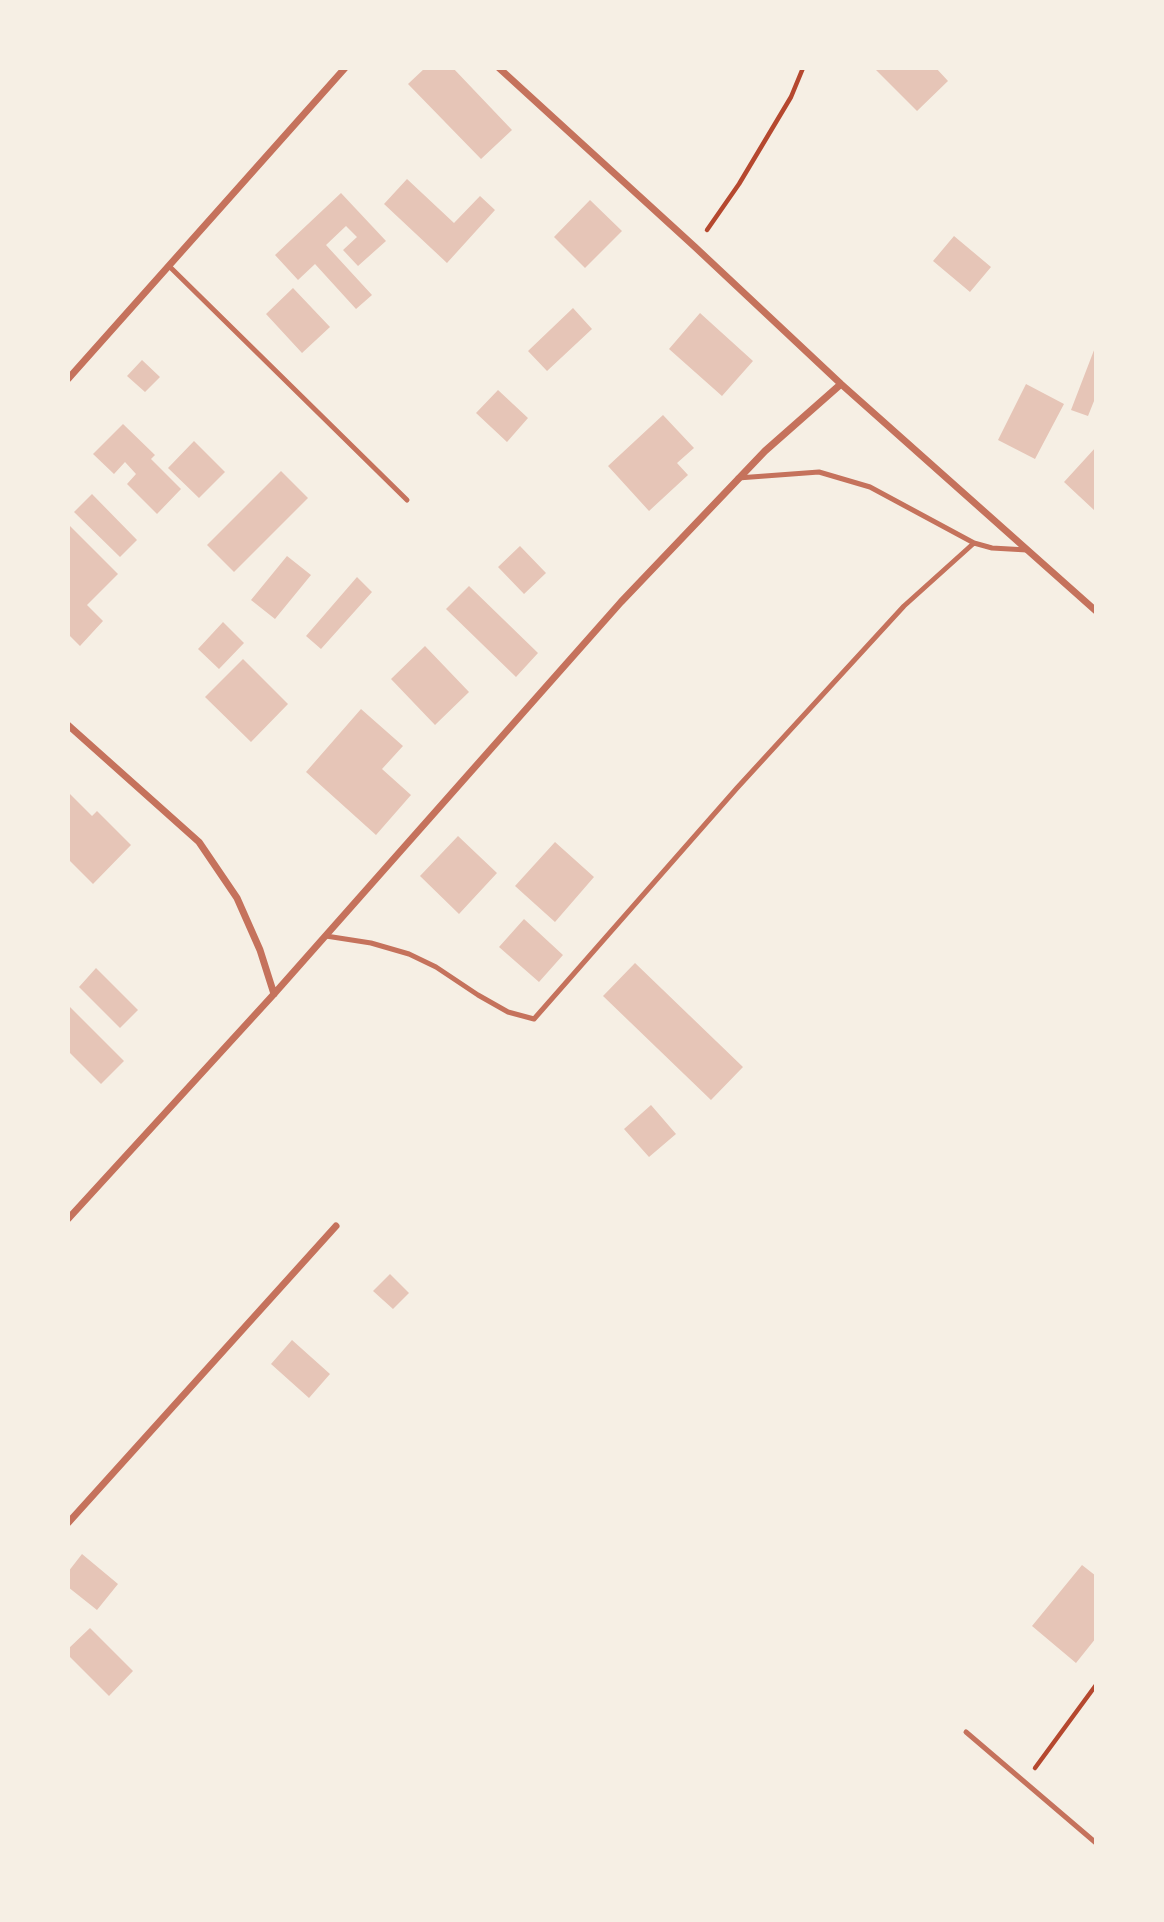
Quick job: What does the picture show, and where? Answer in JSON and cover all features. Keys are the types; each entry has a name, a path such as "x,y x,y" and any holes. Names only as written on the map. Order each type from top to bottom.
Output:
{"street":[{"path":"68,379 345,68"},
{"path":"499,68 841,384 1096,611"},
{"path":"68,1219 326,936 621,602 738,478 841,384"},
{"path":"68,725 199,842 237,898 260,950 274,994"},
{"path":"68,1523 337,1226"}],"lane":[{"path":"169,266 407,500"},
{"path":"738,478 819,472 870,487 974,543 992,548 1027,550"},
{"path":"326,936 371,943 409,954 436,967 508,1012 534,1019 737,788 904,606 974,543"},
{"path":"966,1732 1096,1843"}],"path":[{"path":"695,247 739,184 791,97 803,68"},
{"path":"1025,1783 1096,1685"}],"building":[{"path":"425,68 453,68 512,130 481,159 408,84"},
{"path":"936,68 948,81 917,111 876,70"},
{"path":"407,179 454,223 480,196 495,210 447,263 384,204"},
{"path":"341,193 386,241 358,266 343,250 357,237 346,226 326,245 372,295 356,309 315,264 298,280 275,255"},
{"path":"590,200 622,231 585,268 554,237"},
{"path":"954,236 991,267 970,292 933,261"},
{"path":"293,288 330,327 302,353 266,314"},
{"path":"573,308 592,329 547,371 528,351"},
{"path":"700,313 753,361 722,396 669,349"},
{"path":"1096,345 1096,396 1088,416 1071,410"},
{"path":"142,360 160,377 145,392 127,376"},
{"path":"1026,384 1064,404 1035,459 998,440"},
{"path":"498,390 528,418 507,442 476,413"},
{"path":"663,415 694,448 677,463 688,475 649,511 608,466"},
{"path":"123,424 155,455 151,459 181,489 157,514 127,484 136,474 125,462 114,474 93,454"},
{"path":"194,441 225,472 199,498 168,468"},
{"path":"1096,447 1096,508 1094,510 1064,482"},
{"path":"281,471 308,498 234,572 207,545"},
{"path":"92,494 137,540 120,557 74,512"},
{"path":"68,524 118,574 87,605 103,621 80,646 68,634"},
{"path":"520,546 546,573 524,594 498,567"},
{"path":"287,556 311,575 275,619 251,600"},
{"path":"357,577 372,592 321,649 306,636"},
{"path":"469,586 538,653 516,677 446,609"},
{"path":"223,622 244,643 219,669 198,649"},
{"path":"425,646 469,692 435,725 391,679"},
{"path":"243,659 288,704 251,742 205,697"},
{"path":"361,709 403,746 382,769 411,795 376,835 306,772"},
{"path":"68,792 92,816 97,811 131,845 93,884 68,859"},
{"path":"458,836 497,873 459,914 420,876"},
{"path":"555,842 594,877 555,922 515,886"},
{"path":"524,919 563,955 539,982 499,947"},
{"path":"635,963 743,1067 711,1100 603,996"},
{"path":"96,968 138,1010 120,1028 79,987"},
{"path":"68,1005 124,1061 101,1084 68,1051"},
{"path":"651,1105 676,1134 649,1157 624,1129"},
{"path":"390,1274 409,1293 393,1309 373,1291"},
{"path":"292,1340 330,1374 309,1398 271,1364"},
{"path":"82,1554 118,1584 97,1610 68,1587 68,1572"},
{"path":"1082,1565 1096,1576 1096,1638 1076,1663 1032,1626"},
{"path":"90,1628 133,1671 109,1696 68,1655 68,1649"}]}
